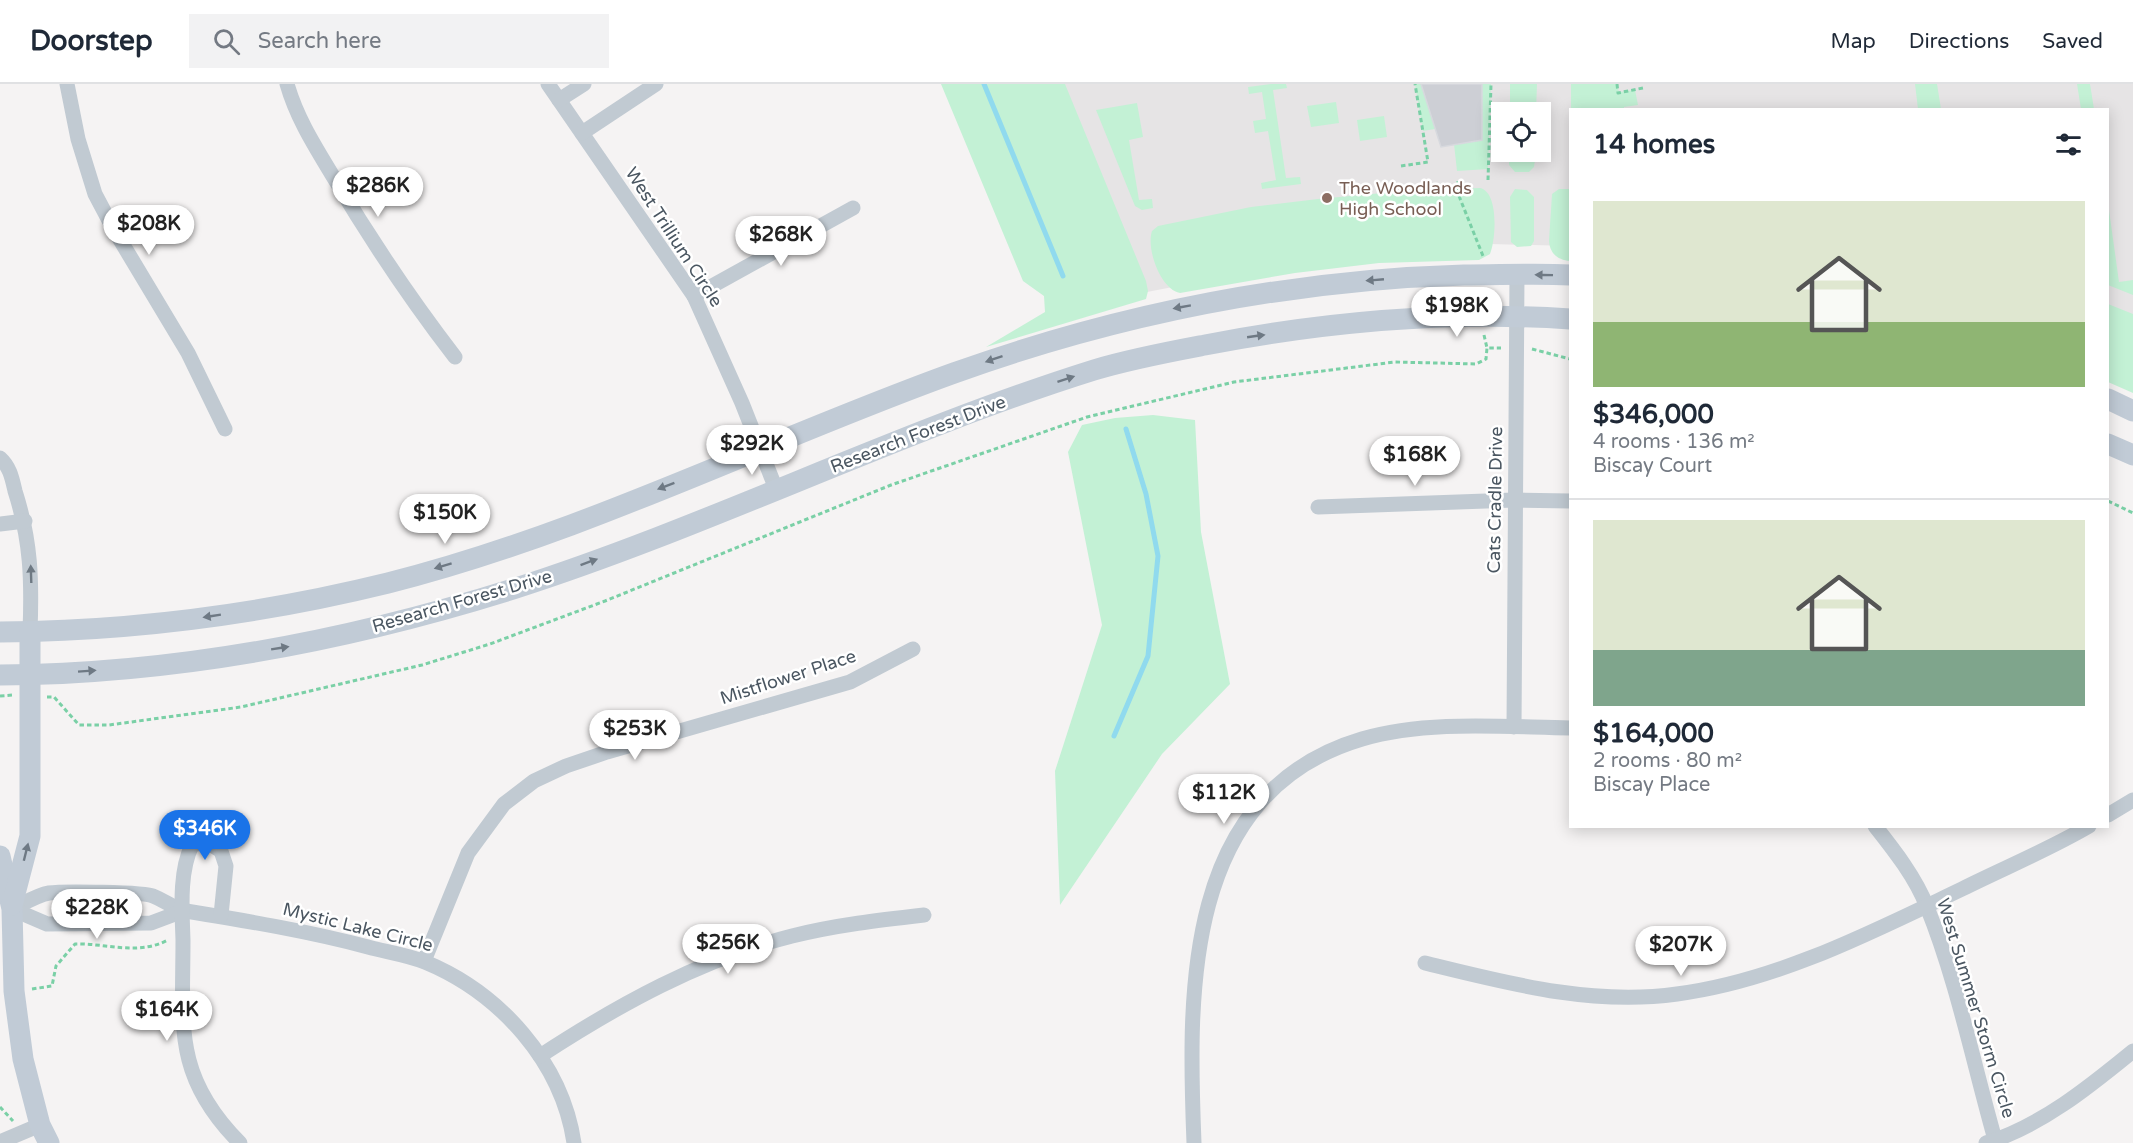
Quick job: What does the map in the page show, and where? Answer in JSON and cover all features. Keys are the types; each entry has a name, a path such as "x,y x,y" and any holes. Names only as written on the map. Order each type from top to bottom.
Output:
{"main road":[{"name":"Research Forest Drive","path":"0,632 171,622 293,603 389,583 494,551 950,374 1061,337 1132,318 1237,297 1328,284 1418,276 1569,275"},
{"name":"Research Forest Drive","path":"0,675 29,685 299,645 398,621 513,588 612,554 966,414 1138,358 1242,338 1329,325 1422,319 1518,317 1569,319"},
{"path":"2109,399 2133,411"},
{"path":"2109,444 2133,455"},
{"path":"12,909 30,836 30,632"},
{"path":"0,856 12,909 14,991 23,1059 44,1134"}],"street":[{"path":"68,84 78,139 95,194 188,353 225,429"},
{"path":"287,84 304,129 345,196 426,318 455,357"},
{"name":"West Trillium Circle","path":"548,84 694,296 776,489"},
{"path":"559,100 584,84"},
{"path":"582,133 656,84"},
{"path":"694,296 853,208"},
{"name":"Cats Cradle Drive","path":"1514,727 1517,274"},
{"path":"0,458 8,465 25,522 31,557 30,632"},
{"path":"1318,507 1514,500 1569,501"},
{"path":"0,524 25,522"},
{"name":"Mistflower Place","path":"424,961 468,852 504,804 534,781 566,766 607,752 849,681 914,650"},
{"path":"1194,1143 1191,1032 1205,913 1215,877 1229,847 1272,791 1313,760 1363,739 1395,732 1514,727 1569,728"},
{"path":"2109,814 2133,800"},
{"name":"West Summer Storm Circle","path":"1877,828 1892,848 1927,905 1963,1020 1992,1142"},
{"path":"1425,963 1508,983 1577,995 1677,994 1785,967 1927,905 2085,828"},
{"path":"221,915 226,866 221,851 207,842 192,845 185,859 182,932 181,1004 184,1045 192,1072 205,1100 240,1143"},
{"name":"Mystic Lake Circle","path":"12,909 48,893 152,895 183,911 221,915 316,934 424,961 489,998 515,1024 540,1056 565,1106 574,1143"},
{"name":"Mystic Lake Circle","path":"12,909 47,924 151,923 183,911"},
{"path":"540,1056 592,1023 655,988 723,959 791,936 861,921 924,915"},
{"path":"1992,1142 2068,1101 2133,1051"},
{"path":"0,1142 44,1134"}],"path":[{"path":"1401,166 1428,162 1415,84"},
{"path":"1488,180 1491,84"},
{"path":"1617,84 1618,93 1643,88"},
{"path":"29,685 54,697 79,725 110,725 240,707 422,665 490,644 605,601 891,485 1087,417 1234,382 1395,362 1476,364 1486,358 1486,348 1533,349 1569,359"},
{"path":"2109,501 2133,513"},
{"path":"14,991 52,986 56,966 75,945 87,944 108,949 147,947 182,932"}],"shaded area":[{"name":"The Woodlands High School","path":"1039,84 2133,84 2133,384 2109,372 2109,108 1569,108 1569,246 1490,244 1235,275 1121,297"}],"green space":[{"path":"941,84 1065,84 1146,281 1148,291 1146,299 986,347 1045,312 1044,296 1023,281"},
{"path":"1286,84 1287,88 1273,90 1286,178 1300,177 1301,184 1262,189 1261,183 1276,180 1268,131 1255,133 1253,121 1266,119 1262,92 1249,94 1248,87"},
{"path":"1415,84 1421,84 1435,129 1423,131"},
{"path":"1482,84 1491,84 1488,169 1457,171 1454,144 1482,139"},
{"path":"1510,84 1537,84 1536,102 1510,102"},
{"path":"1571,84 1617,84 1619,92 1635,90 1638,105 1624,108 1571,108"},
{"path":"1915,84 1937,84 1941,108 1918,108"},
{"path":"2077,84 2090,84 2094,108 2081,108"},
{"path":"1336,102 1339,123 1311,127 1307,106"},
{"path":"1137,103 1143,137 1129,140 1139,200 1152,199 1153,208 1142,210 1135,206 1096,110"},
{"path":"1384,116 1387,137 1360,141 1357,120"},
{"path":"1509,162 1535,162 1534,167 1529,172 1515,172"},
{"path":"1480,188 1486,191 1493,207 1494,238 1490,254 1479,260 1379,263 1295,273 1180,293 1166,284 1156,267 1151,247 1152,231 1158,226 1251,207 1404,191"},
{"path":"1515,189 1527,190 1534,197 1534,241 1531,246 1517,247 1511,242 1510,197"},
{"path":"1559,189 1569,189 1569,261 1555,256 1549,241 1552,194"},
{"path":"2109,210 2119,282 2133,280 2133,295 2109,285"},
{"path":"2109,304 2133,314 2133,393 2109,382"},
{"path":"1153,415 1195,420 1201,532 1230,684 1162,754 1060,905 1055,771 1102,625 1068,452 1082,425 1115,418"}],"building":[{"name":"The Woodlands High School","path":"1421,84 1482,84 1482,140 1441,147"}],"waterway":[{"path":"984,84 1063,276"},
{"path":"1114,736 1148,656 1158,556 1146,494 1126,429"}],"place":[{"name":"The Woodlands High School","path":"1327,198"}]}
